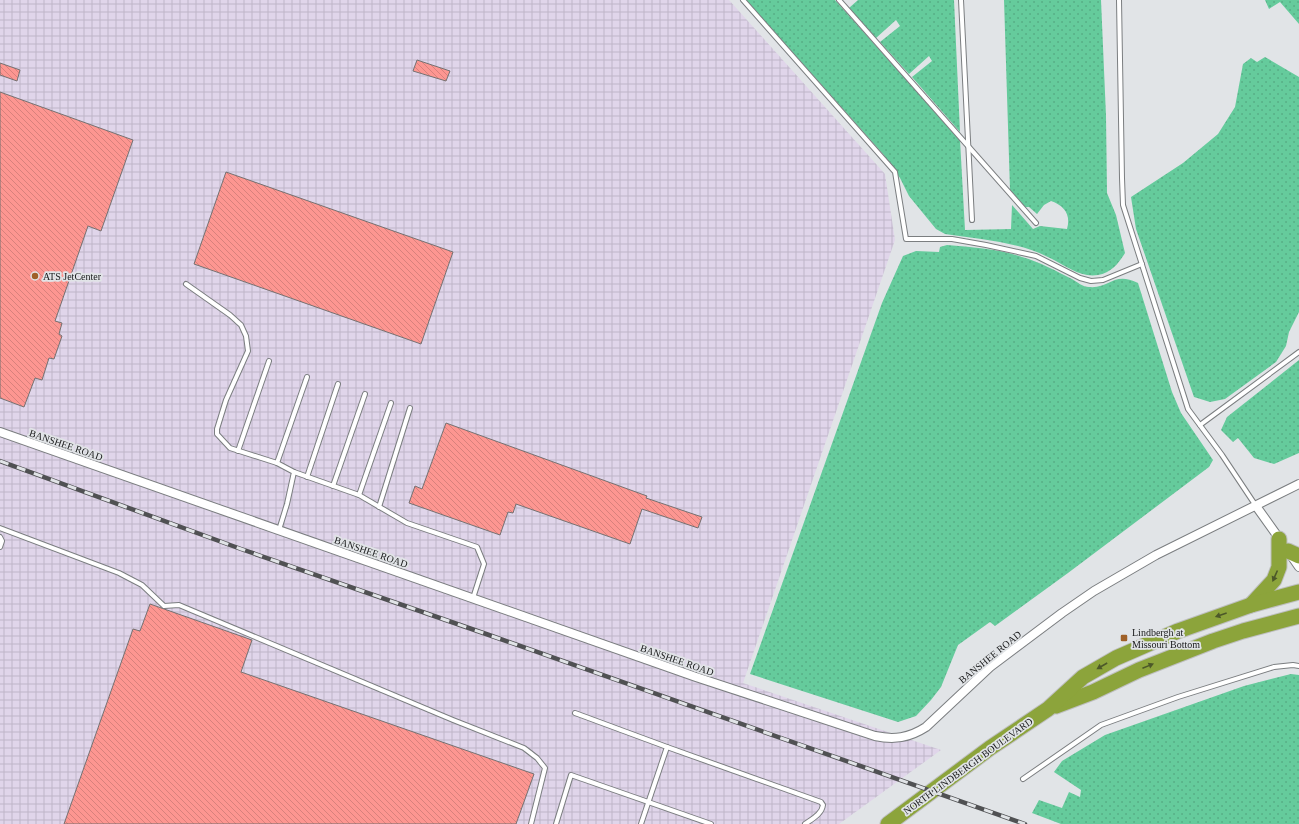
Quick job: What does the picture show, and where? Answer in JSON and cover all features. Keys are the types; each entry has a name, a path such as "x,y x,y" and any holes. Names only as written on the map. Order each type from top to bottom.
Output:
{"highway":[{"path":"1251,605 1274,580 1288,549"},
{"name":"NORTH LINDBERGH BOULEVARD","path":"888,824 990,748 1048,709 1083,677 1116,658 1178,631 1251,605 1299,592"},
{"name":"NORTH LINDBERGH BOULEVARD","path":"1048,709 1093,692 1139,670 1220,638 1299,616"},
{"path":"1273,622 1299,624"}],"street":[{"name":"BANSHEE ROAD","path":"0,432 696,678 797,712 875,736 898,739 917,733 926,727 990,667 1094,591 1156,555 1299,484"},
{"path":"1256,506 1288,549 1299,567"}],"lane":[{"path":"743,0 895,172 906,239 952,239 1029,254 1060,267 1080,278 1091,281 1103,280 1142,264"},
{"path":"839,0 1036,223"},
{"path":"961,0 972,220"},
{"path":"1119,0 1123,205 1188,409 1222,455 1256,506"},
{"path":"186,284 230,315 241,325 246,336 248,351 226,400 217,429 217,434 221,439 230,448 277,463 294,472 360,496 407,523 476,547 484,564 472,598"},
{"path":"1200,425 1299,352"},
{"path":"238,451 268,361"},
{"path":"277,463 307,377"},
{"path":"307,477 338,384"},
{"path":"333,486 365,394"},
{"path":"360,496 391,403"},
{"path":"379,507 410,408"},
{"path":"279,531 294,472"},
{"path":"0,528 119,573 142,585 164,606 179,605 453,720 524,748 537,758 545,768 531,824"},
{"path":"0,537 2,541 0,546"},
{"path":"1023,779 1101,725 1178,697 1274,667 1293,665 1299,666"},
{"path":"575,712 667,747 821,802 824,805 823,809 805,824"},
{"path":"640,824 667,747"},
{"path":"556,824 571,775 711,824"}],"shaded area":[{"path":"0,0 729,0 885,174 895,240 743,683 941,750 839,824 0,824"}],"green space":[{"path":"746,0 835,0 960,140 965,230 1011,229 1012,205 1033,229 1040,226 1067,229 1068,219 1066,212 1056,203 1051,201 1044,205 1037,214 1029,207 1025,207 1010,190 1004,0 1101,0 1106,116 1107,193 1116,215 1125,253 1123,257 1114,267 1103,274 1086,275 1074,271 1040,253 1027,249 1000,242 945,234 936,229 909,196 900,178 883,154"},
{"path":"858,0 954,0 960,132 912,77 932,61 929,56 909,74 880,42 900,26 896,20 876,38 849,8"},
{"path":"1265,0 1299,0 1299,24 1280,2 1269,9"},
{"path":"1265,57 1299,77 1299,312 1289,332 1286,346 1276,362 1225,399 1210,402 1194,397 1136,229 1131,197 1183,163 1218,134 1235,107 1243,64 1251,58 1257,62"},
{"path":"947,245 1013,254 1042,264 1087,287 1102,286 1123,279 1138,283 1172,392 1181,413 1213,460 1209,467 995,626 990,622 958,645 941,687 931,700 916,716 898,722 750,674 882,303 903,256 916,251 939,252 940,247"},
{"path":"1299,360 1299,453 1274,464 1254,458 1238,438 1233,442 1221,430 1227,417"},
{"path":"1291,674 1299,675 1299,824 1061,824 1032,813 1039,800 1062,808 1069,792 1080,797 1081,790 1054,772 1062,761 1105,735 1244,686"}],"building":[{"path":"417,60 450,71 446,81 413,71"},
{"path":"0,63 20,70 17,81 0,75"},
{"name":"ATS JetCenter","path":"0,92 133,140 101,231 88,226 55,321 62,323 59,334 62,336 54,359 49,358 42,380 35,378 24,407 0,398"},
{"path":"226,172 453,252 421,344 194,264"},
{"path":"446,423 647,496 646,498 702,517 698,528 642,509 630,544 516,504 513,513 508,512 500,535 409,503 415,486 422,489"},
{"path":"150,604 252,640 241,672 534,774 516,824 64,824 133,629 140,631"}],"railway":[{"path":"0,461 241,549 1025,824"}],"place":[{"name":"ATS JetCenter","path":"35,276"},
{"name":"Lindbergh at Missouri Bottom","path":"1124,638"}]}
